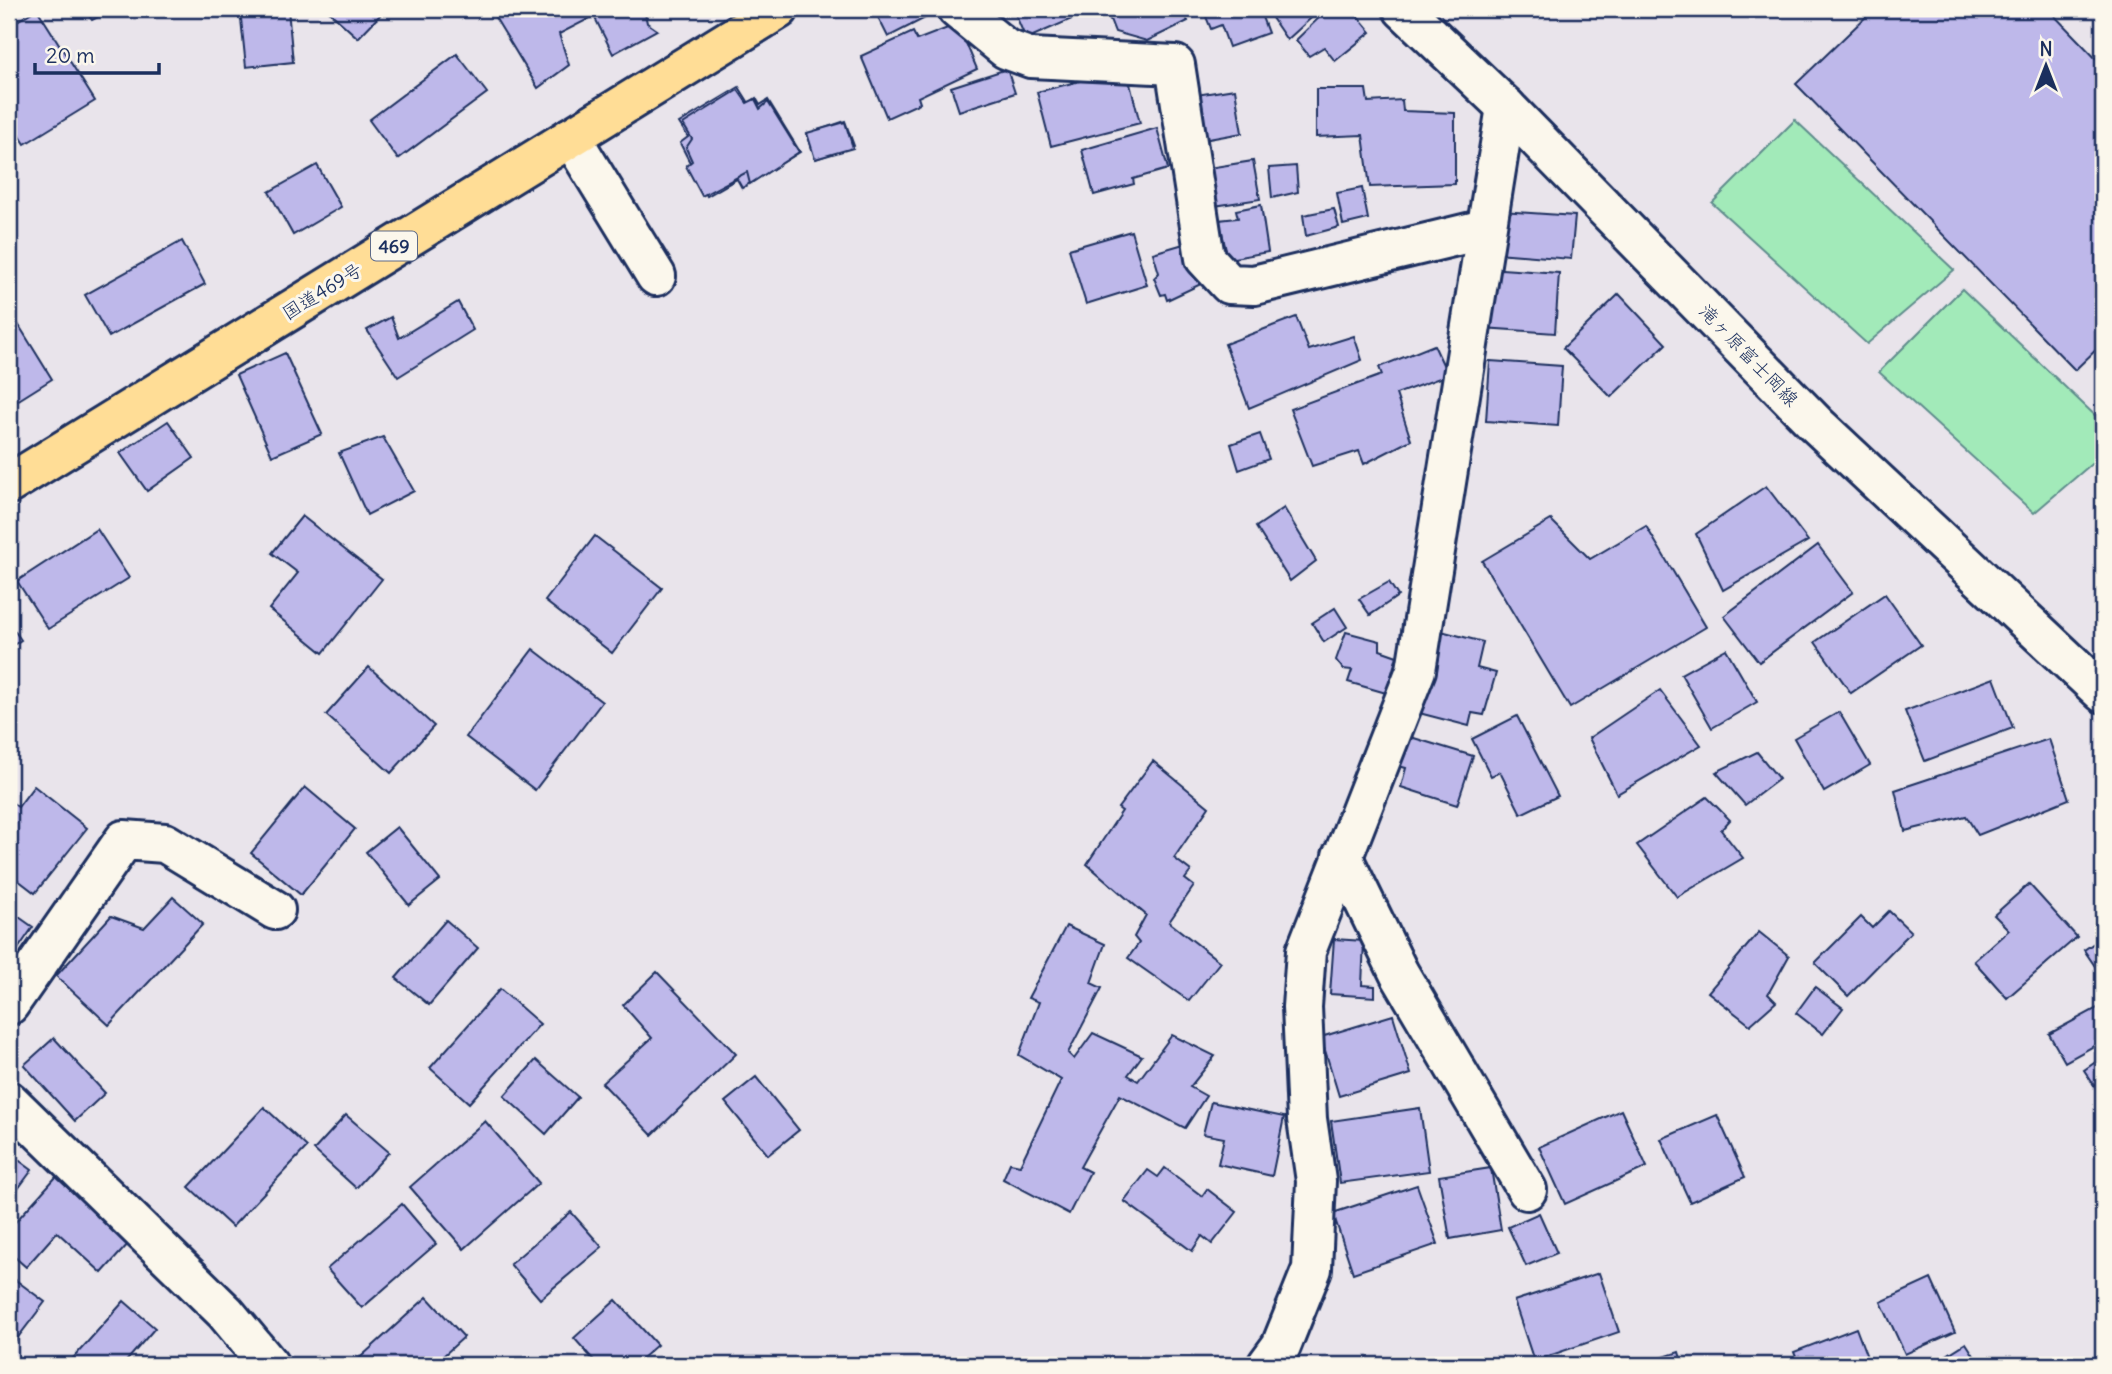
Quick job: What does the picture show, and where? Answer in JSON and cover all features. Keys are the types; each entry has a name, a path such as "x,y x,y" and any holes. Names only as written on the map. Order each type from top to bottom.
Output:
{"highway":[{"name":"国道469号","path":"9,484 779,9"}],"street":[{"path":"957,9 1006,49 1031,58 1175,65 1205,258 1229,284 1254,285 1485,229"},
{"name":"滝ヶ原富士岡線","path":"1403,9 1506,107 1816,424 2103,693"},
{"path":"1267,1365 1281,1346 1311,1269 1316,1181 1307,1119 1302,1007 1306,951 1416,670 1506,107"},
{"path":"570,137 656,275"},
{"path":"9,1005 124,840 165,843 275,910"},
{"path":"1342,856 1399,973 1527,1190"},
{"path":"9,1101 225,1312 269,1365"}],"green space":[{"path":"1795,120 1954,270 1867,344 1712,203"},
{"path":"1962,289 2103,423 2103,454 2034,513 1879,372"}],"building":[{"path":"37,9 95,101 25,144 9,119 9,26"},
{"path":"84,9 114,9 92,20"},
{"path":"240,9 288,9 293,62 246,67"},
{"path":"326,9 386,9 358,38"},
{"path":"490,9 644,9 647,23 657,30 613,54 594,16 559,34 569,65 538,88"},
{"path":"874,9 933,9 935,13 888,37"},
{"path":"1013,9 1070,9 1074,18 1026,39"},
{"path":"1106,9 1182,9 1188,21 1147,41 1115,32"},
{"path":"1203,9 1259,9 1268,33 1229,47 1221,25 1211,29"},
{"path":"1266,9 1321,9 1287,40"},
{"path":"1328,9 1352,9 1371,32 1335,61 1324,47 1309,56 1296,40"},
{"path":"1874,9 2048,9 2103,66 2103,343 2075,370 1796,84"},
{"path":"958,24 977,69 918,97 920,103 887,118 861,56 913,32 917,40"},
{"path":"457,54 487,93 398,159 369,120"},
{"path":"1007,69 1015,93 959,111 951,87"},
{"path":"1119,71 1122,82 1129,80 1140,123 1051,146 1037,92"},
{"path":"739,87 749,103 756,98 760,105 768,100 800,152 742,188 737,179 707,196 680,143 688,137 679,123"},
{"path":"1235,89 1242,133 1203,140 1196,95"},
{"path":"1316,89 1366,89 1368,102 1402,100 1403,111 1455,113 1455,184 1370,187 1363,135 1316,137"},
{"path":"738,90 747,103 755,99 760,109 768,102 799,152 750,184 747,172 702,196 686,166 692,161 686,148 692,139 683,124"},
{"path":"845,121 854,146 816,159 807,134"},
{"path":"845,122 853,148 815,159 807,133"},
{"path":"1157,128 1168,169 1133,179 1134,184 1094,195 1082,150"},
{"path":"1253,161 1260,199 1214,206 1208,168"},
{"path":"317,165 341,207 293,235 269,192"},
{"path":"1296,166 1298,192 1272,198 1269,168"},
{"path":"1362,188 1368,219 1343,225 1337,193"},
{"path":"1261,205 1268,252 1228,259 1219,220 1238,218 1236,210"},
{"path":"1334,209 1339,227 1306,236 1303,215"},
{"path":"1501,211 1575,216 1571,259 1497,253"},
{"path":"1131,231 1147,285 1086,304 1069,249"},
{"path":"182,241 205,284 109,337 85,295"},
{"path":"1187,243 1201,284 1167,300 1165,294 1161,295 1154,278 1159,273 1153,253"},
{"path":"1487,268 1559,273 1555,333 1483,328"},
{"path":"1619,294 1666,344 1611,397 1563,348"},
{"path":"458,302 473,330 398,377 367,330 391,317 399,338"},
{"path":"9,312 52,379 9,406"},
{"path":"1296,317 1309,350 1354,336 1362,360 1249,408 1225,344"},
{"path":"1434,345 1448,375 1396,394 1411,440 1364,464 1359,451 1312,466 1290,409 1382,375 1379,367"},
{"path":"285,353 322,434 272,456 236,375"},
{"path":"1490,361 1562,366 1558,426 1486,421"},
{"path":"168,421 194,458 147,491 120,453"},
{"path":"1260,434 1269,459 1239,470 1231,444"},
{"path":"383,437 414,491 367,515 339,453"},
{"path":"1766,486 1808,541 1723,590 1696,534"},
{"path":"1284,508 1316,561 1290,581 1256,527"},
{"path":"302,516 382,579 323,653 269,609 298,573 272,553"},
{"path":"1551,520 1590,559 1646,526 1706,627 1570,708 1482,561"},
{"path":"97,529 129,578 48,629 17,581"},
{"path":"595,536 662,588 612,653 545,601"},
{"path":"1818,545 1853,592 1759,662 1724,616"},
{"path":"1389,582 1398,596 1370,615 1359,599"},
{"path":"1885,594 1921,645 1851,693 1815,642"},
{"path":"1335,608 1347,627 1324,642 1312,623"},
{"path":"9,623 21,640 9,648"},
{"path":"1441,631 1483,642 1477,668 1496,673 1484,715 1472,713 1469,726 1419,713"},
{"path":"1346,632 1380,641 1380,650 1397,656 1386,693 1348,682 1352,670 1343,669 1336,660"},
{"path":"533,649 602,702 535,790 466,737"},
{"path":"1726,649 1757,702 1712,728 1681,674"},
{"path":"369,667 434,726 391,773 326,715"},
{"path":"1994,678 2013,728 1925,761 1905,711"},
{"path":"1660,690 1701,745 1617,794 1589,738"},
{"path":"1839,712 1870,765 1824,792 1794,738"},
{"path":"1517,716 1558,796 1521,814 1500,772 1491,776 1472,739"},
{"path":"1404,735 1473,756 1457,805 1401,787 1406,768 1395,765"},
{"path":"2049,739 2069,799 1978,835 1966,816 1905,831 1895,790"},
{"path":"1757,752 1779,779 1745,805 1716,772"},
{"path":"1153,761 1209,807 1174,858 1191,871 1185,879 1194,886 1169,922 1220,962 1189,1001 1128,958 1139,943 1134,937 1146,915 1087,864 1122,811 1118,808"},
{"path":"34,786 87,828 35,893 9,873 9,800 18,807"},
{"path":"305,787 355,829 301,895 251,853"},
{"path":"1707,797 1730,820 1721,830 1743,858 1677,897 1637,845"},
{"path":"397,827 440,880 409,905 366,852"},
{"path":"2029,884 2077,937 2007,998 1974,961 2009,930 1994,915"},
{"path":"173,897 203,924 109,1025 56,976 111,916 144,928"},
{"path":"9,910 33,927 9,962"},
{"path":"1889,911 1911,932 1848,996 1815,963 1861,917 1872,928"},
{"path":"446,920 478,948 429,1005 396,978"},
{"path":"1066,926 1105,944 1091,983 1102,988 1068,1053 1074,1059 1093,1033 1142,1056 1128,1075 1138,1081 1172,1035 1215,1056 1190,1087 1206,1096 1185,1128 1120,1095 1080,1167 1090,1172 1069,1214 1003,1179 1010,1163 1020,1165 1061,1080 1019,1055 1039,1002 1028,998"},
{"path":"1759,932 1789,956 1768,994 1776,1002 1750,1025 1708,992"},
{"path":"2103,937 2103,978 2084,950"},
{"path":"1334,939 1364,941 1362,985 1375,986 1375,997 1330,994"},
{"path":"657,972 736,1054 652,1135 602,1083 652,1038 623,1005"},
{"path":"1815,987 1843,1008 1823,1034 1796,1013"},
{"path":"500,989 540,1024 469,1103 430,1068"},
{"path":"2099,1007 2103,1015 2103,1041 2065,1062 2049,1034"},
{"path":"1393,1015 1411,1074 1339,1096 1321,1037"},
{"path":"54,1038 105,1093 75,1121 24,1065"},
{"path":"2103,1057 2103,1099 2084,1070"},
{"path":"536,1060 578,1097 546,1134 504,1096"},
{"path":"756,1077 799,1130 768,1155 725,1102"},
{"path":"1211,1102 1284,1117 1272,1176 1218,1164 1224,1138 1203,1134"},
{"path":"264,1107 307,1147 232,1227 189,1187"},
{"path":"1420,1108 1429,1171 1340,1183 1331,1121"},
{"path":"1621,1110 1647,1167 1565,1204 1539,1147"},
{"path":"346,1115 389,1152 356,1188 314,1150"},
{"path":"1717,1115 1745,1177 1690,1202 1661,1139"},
{"path":"485,1121 539,1183 464,1249 410,1187"},
{"path":"9,1153 32,1170 9,1201"},
{"path":"1165,1168 1202,1196 1207,1189 1237,1212 1212,1244 1202,1236 1192,1251 1124,1201 1148,1170 1158,1177"},
{"path":"1491,1168 1501,1230 1450,1239 1439,1176"},
{"path":"56,1177 129,1243 102,1273 57,1232 26,1267 9,1252 9,1229"},
{"path":"1417,1185 1438,1244 1353,1273 1333,1213"},
{"path":"402,1204 436,1244 362,1308 327,1269"},
{"path":"571,1212 602,1247 540,1299 510,1264"},
{"path":"1539,1213 1557,1253 1526,1266 1508,1227"},
{"path":"1599,1273 1619,1332 1534,1361 1514,1301"},
{"path":"9,1275 45,1302 9,1349"},
{"path":"1931,1279 1955,1332 1905,1354 1881,1302"},
{"path":"427,1297 464,1337 442,1357 446,1365 352,1365"},
{"path":"616,1300 657,1345 634,1365 598,1365 574,1338"},
{"path":"124,1301 155,1328 123,1365 67,1365"},
{"path":"1856,1328 1870,1365 1799,1365 1794,1352"},
{"path":"1966,1343 1980,1365 1931,1365"},
{"path":"1679,1352 1683,1365 1639,1365"}]}
